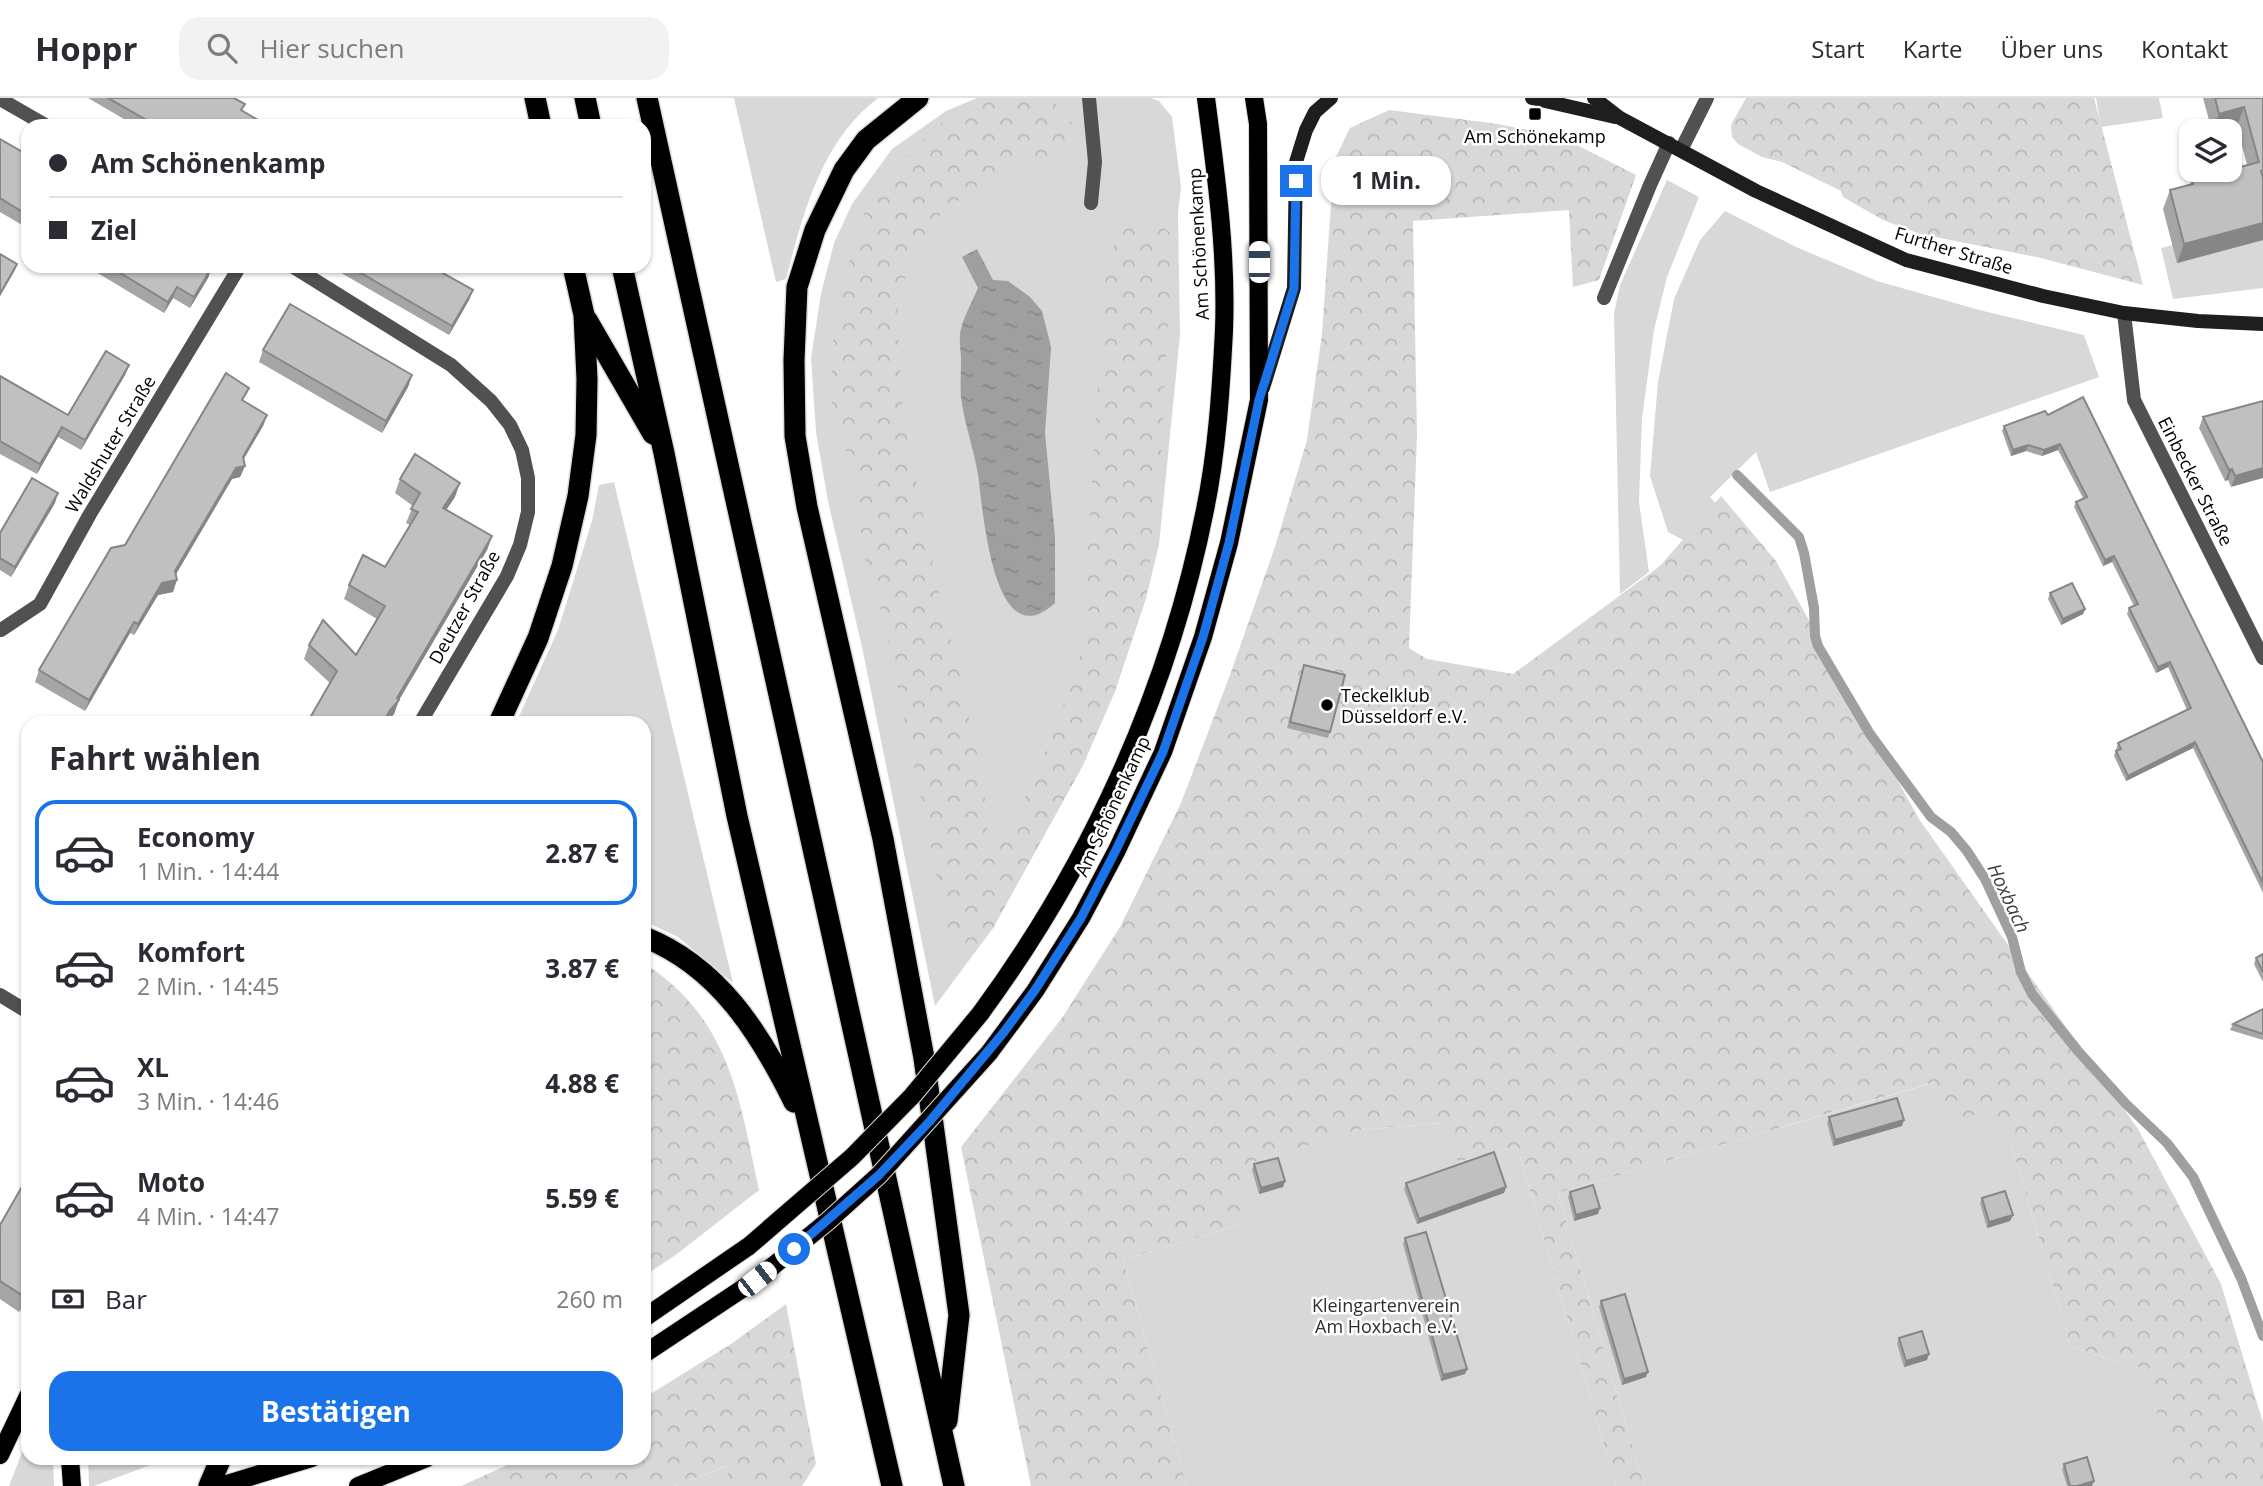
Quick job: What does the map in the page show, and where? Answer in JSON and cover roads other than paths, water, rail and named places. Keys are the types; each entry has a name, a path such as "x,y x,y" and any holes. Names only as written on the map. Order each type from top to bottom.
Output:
{"highway":[{"path":"535,98 540,119"},
{"path":"585,98 590,119"},
{"path":"647,98 954,1486"},
{"path":"918,98 866,140 844,170 815,230 797,287 794,385 795,436 807,507 884,839 926,1071 959,1315 944,1444"},
{"path":"502,716 542,626 562,566 578,496 587,379 584,315 575,273"},
{"path":"624,273 664,453 737,816 892,1486"},
{"path":"584,315 664,453"},
{"path":"651,941 695,965 719,985 745,1016 785,1084 809,1132"},
{"path":"209,1486 218,1465"}],"main road":[{"name":"Am Schönenkamp","path":"651,1313 749,1246 852,1157 912,1096 980,1014 1019,961 1070,877 1097,825 1141,722 1181,613 1206,508 1217,421 1224,329 1220,198 1206,98"},
{"name":"Am Schönenkamp","path":"651,1349 757,1279 879,1175 989,1053 1035,990 1081,918 1116,850 1163,752 1203,637 1225,556 1259,400 1258,124 1254,98"},
{"path":"0,1455 21,1411"},
{"path":"70,1465 72,1486"},
{"path":"220,1486 289,1465"},
{"path":"358,1486 410,1465"}],"street":[{"path":"1089,98 1095,162 1091,203"},
{"path":"1259,400 1294,288 1296,162 1315,112 1331,98"},
{"name":"Further Straße","path":"1532,98 1620,118"},
{"name":"Further Straße","path":"1594,98 1620,118 1756,191 1906,260 2043,296 2124,313 2198,321 2263,324"},
{"path":"1604,298 1650,185 1707,98"},
{"path":"0,99 35,119"},
{"name":"Waldshuter Straße","path":"1,633 40,604 90,514 236,273"},
{"name":"Deutzer Straße","path":"303,273 451,365 491,401 510,425 522,450 528,478 528,512 520,545 507,576 425,716"},
{"name":"Einbecker Straße","path":"2124,313 2134,400 2263,658"},
{"path":"0,995 21,1008"}],"water":[{"path":"977,249 993,280 1008,281 1030,297 1042,311 1051,347 1045,433 1055,537 1055,603 1034,615 1017,612 1004,596 995,572 976,465 962,407 960,333 978,288 962,257"}],"waterway":[{"name":"Hoxbach","path":"1737,475 1799,537 1814,608 1818,646 1870,734 1931,817 1951,832 1985,879 2012,937 2021,972 2032,994 2078,1051 2126,1104 2167,1143 2193,1177 2241,1278 2263,1336"}],"place":[{"name":"Am Schönekamp","path":"1535,114"},
{"name":"Teckelklub Düsseldorf e.V.","path":"1327,705"}],"park label":[{"name":"Kleingartenverein Am Hoxbach e.V.","path":"1386,1315"}]}
